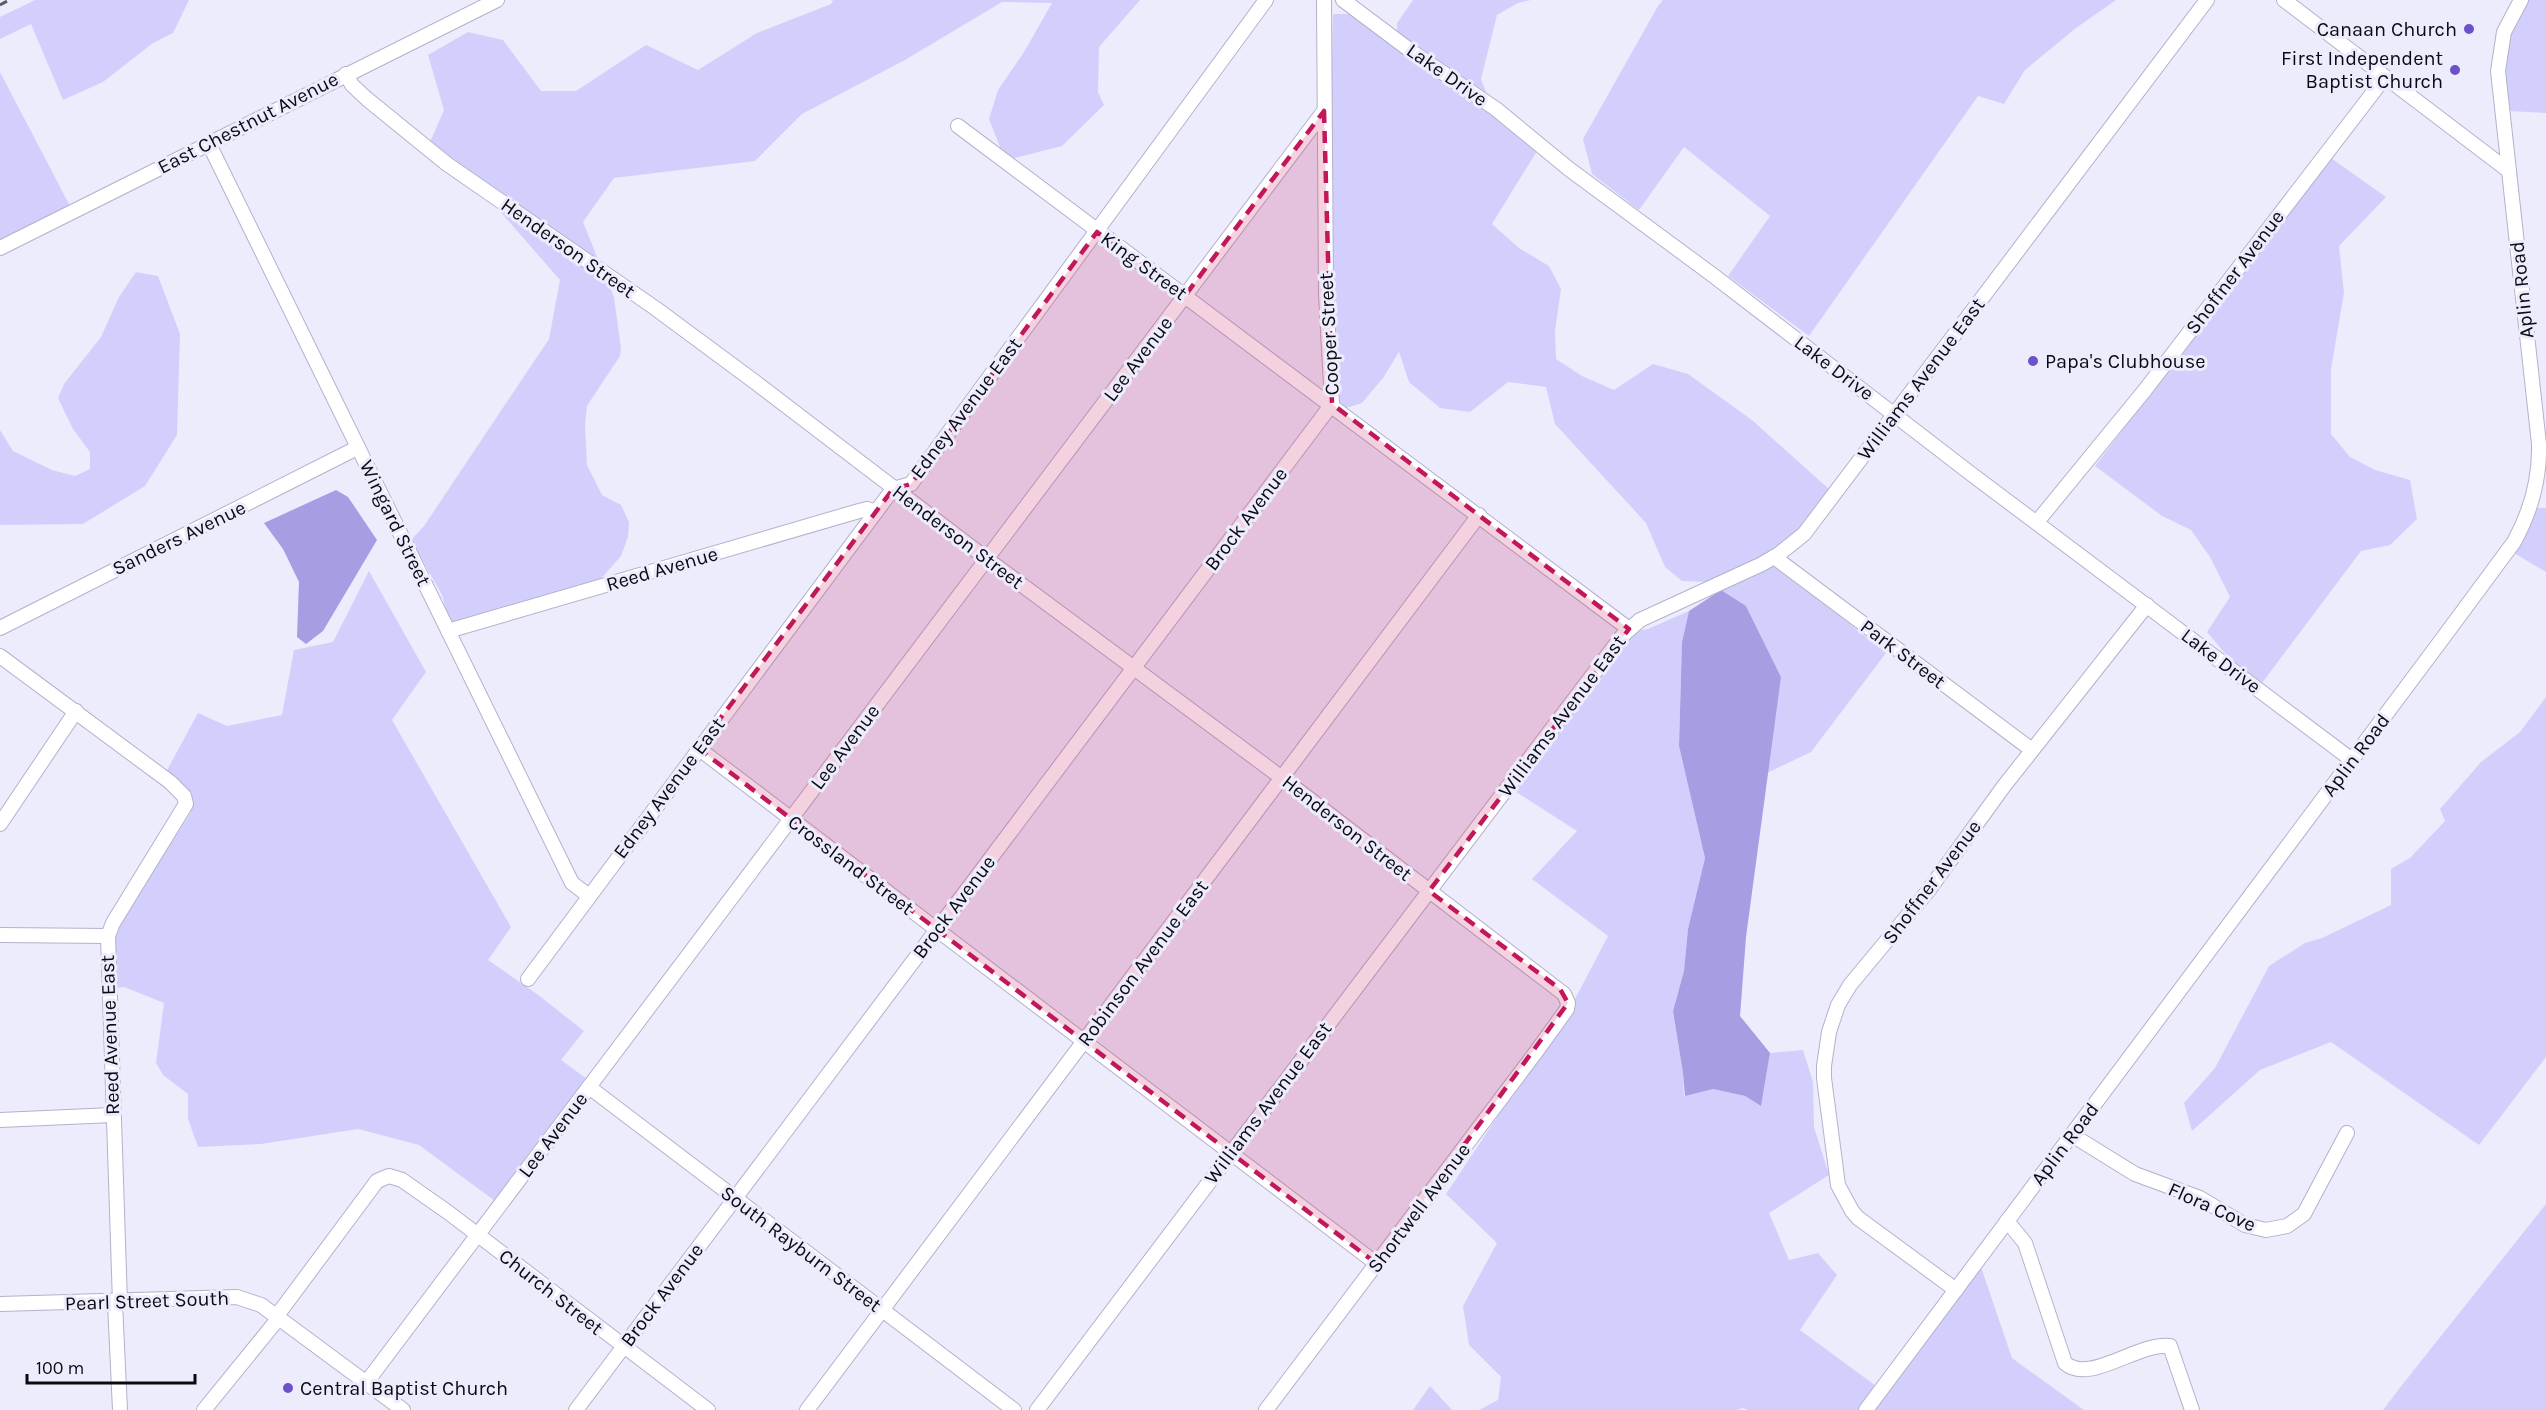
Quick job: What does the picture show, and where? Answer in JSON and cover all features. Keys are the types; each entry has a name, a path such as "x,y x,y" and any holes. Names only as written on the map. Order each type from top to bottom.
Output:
{"street":[{"name":"East Chestnut Avenue","path":"0,248 497,0"},
{"name":"Edney Avenue East","path":"528,978 893,489 911,484 1266,0"},
{"name":"Cooper Street","path":"1324,0 1326,294 1332,404 1629,629"},
{"name":"Lake Drive","path":"1343,0 1411,51 1496,109 1569,169 1714,276 1893,415 2352,760"},
{"name":"Williams Avenue East","path":"1037,1410 1231,1151 1629,629 1640,620 1774,557 1814,522 2207,0"},
{"path":"2284,0 2509,171"},
{"name":"Aplin Road","path":"1866,1410 2514,542 2532,501 2539,467 2539,444 2498,70 2505,32 2521,0"},
{"name":"Henderson Street","path":"346,74 352,85 367,99 447,164 655,308 1560,989 1568,1003"},
{"name":"Shoffner Avenue","path":"2037,522 2145,390 2385,77"},
{"name":"Lee Avenue","path":"366,1383 1324,111"},
{"name":"King Street","path":"958,126 1184,297 1332,404"},
{"name":"Wingard Street","path":"209,144 572,883 589,896"},
{"name":"Brock Avenue","path":"576,1410 1332,404"},
{"name":"Sanders Avenue","path":"0,628 357,448"},
{"name":"Reed Avenue","path":"448,631 859,511 867,509 876,512"},
{"name":"Robinson Avenue East","path":"807,1410 1479,515"},
{"name":"Park Street","path":"1774,557 2032,750"},
{"name":"Shoffner Avenue","path":"1956,1290 1858,1218 1838,1185 1824,1066 1829,1032 1835,1011 1850,985 1928,891 2032,750 2146,605"},
{"path":"0,656 76,711 0,824"},
{"name":"Reed Avenue East","path":"76,711 179,791 184,796 186,808 113,923 108,936 120,1410"},
{"name":"Crossland Street","path":"698,748 1377,1263"},
{"path":"0,935 108,936"},
{"name":"Shortwell Avenue","path":"1266,1410 1536,1052 1567,1009 1568,1003"},
{"name":"South Rayburn Street","path":"589,1087 1014,1410"},
{"path":"0,1120 113,1115"},
{"name":"Flora Cove","path":"2072,1135 2135,1174 2200,1198 2245,1226 2266,1230 2287,1226 2304,1214 2347,1133"},
{"name":"Church Street","path":"277,1318 377,1181 386,1176 392,1176 402,1180 477,1235 708,1410"},
{"path":"2007,1221 2025,1243 2064,1363 2071,1369 2087,1370 2154,1346 2169,1346 2192,1410"},
{"name":"Pearl Street South","path":"0,1304 117,1303 237,1297 261,1305 403,1410"},
{"path":"204,1410 277,1318"}],"highlighted area":[{"path":"1324,111 1332,404 1629,629 1429,891 1560,989 1568,1003 1377,1264 698,748 893,489 911,484 1097,232 1184,297"}],"shaded area":[{"path":"35,0 189,0 173,33 153,43 103,82 63,100 31,24 0,39 0,17"},
{"path":"833,0 1140,0 1099,47 1098,92 1104,105 1062,146 1011,159 1002,152 989,119 998,90 1024,52 1052,3 1002,2 905,60 802,114 755,161 614,178 583,222 600,264 430,142 444,110 428,55 468,32 503,40 541,91 576,91 646,45 698,70 757,33 831,4"},
{"path":"1413,0 1531,0 1518,3 1497,15 1481,79 1488,97 1397,33 1397,23"},
{"path":"1663,0 2116,0 2076,28 2025,70 2004,104 1978,96 1809,336 1728,276 1770,216 1684,147 1639,210 1592,174 1583,139"},
{"path":"2529,0 2546,0 2546,113 2508,111 2507,53 2514,27"},
{"path":"1333,14 1352,14 1493,113 1537,151 1492,224 1519,248 1549,266 1561,289 1555,331 1556,359 1582,376 1614,390 1653,364 1688,374 1752,420 1830,490 1799,529 1774,550 1709,582 1682,581 1665,567 1646,523 1555,424 1546,387 1508,382 1470,412 1440,408 1409,382 1399,352 1383,378 1362,403 1346,408 1338,401 1332,294"},
{"path":"0,72 70,206 0,241"},
{"path":"2331,158 2386,197 2339,246 2344,293 2331,369 2331,434 2350,457 2375,470 2410,480 2417,519 2390,545 2361,551 2262,683 2234,664 2207,632 2230,597 2210,557 2191,530 2162,516 2095,466"},
{"path":"490,200 608,283 614,297 620,356 587,406 585,425 587,465 602,495 621,505 629,522 628,537 621,556 599,581 450,623 442,595 411,540 424,526 549,339 560,280"},
{"path":"136,272 158,276 180,334 177,435 145,486 83,524 0,525 0,430 13,451 52,470 75,476 90,469 90,452 73,429 58,398 64,384 101,337 119,297"},
{"path":"336,490 348,497 377,540 323,631 306,644 297,637 299,582 283,549 264,523"},
{"path":"2537,508 2546,508 2546,572 2514,553"},
{"path":"1775,564 1886,653 1811,752 1767,773 1781,677 1746,606 1720,590"},
{"path":"369,571 426,672 392,720 511,927 488,960 537,994 584,1031 561,1060 587,1079 495,1201 419,1145 358,1129 261,1144 198,1147 188,1119 188,1094 163,1075 156,1063 164,1003 124,987 115,988 114,942 118,926 191,812 192,793 166,772 198,713 227,726 282,715 294,650 333,642"},
{"path":"1721,590 1746,606 1781,677 1746,937 1740,1016 1770,1053 1761,1106 1745,1096 1713,1089 1685,1096 1673,1011 1684,971 1688,929 1705,858 1679,746 1682,642 1689,611"},
{"path":"1689,611 1682,642 1679,746 1705,858 1688,929 1684,971 1673,1011 1683,1073 1684,1096 1713,1089 1745,1096 1761,1106 1770,1053 1803,1050 1813,1082 1814,1127 1829,1175 1769,1213 1789,1260 1818,1253 1837,1275 1800,1330 1876,1386 1858,1410 1748,1410 1743,1408 1737,1410 1479,1410 1498,1400 1501,1377 1469,1345 1463,1306 1497,1243 1446,1194 1515,1090 1575,1008 1575,999 1608,936 1532,879 1577,831 1513,790 1635,631 1648,629"},
{"path":"2546,697 2546,1057 2479,1145 2331,1042 2260,1070 2192,1131 2184,1103 2215,1068 2269,966 2305,943 2322,938 2391,905 2391,869 2410,858 2445,821 2440,809 2481,762 2520,732"},
{"path":"2546,1204 2546,1410 2383,1410 2402,1385"},
{"path":"1981,1267 2012,1358 2084,1410 1874,1410"},
{"path":"1430,1386 1452,1410 1413,1410"}],"railway":[{"path":"0,5 9,0"}],"place":[{"name":"Canaan Church","path":"2469,29"},
{"name":"First Independent Baptist Church","path":"2455,70"},
{"name":"Papa's Clubhouse","path":"2033,361"},
{"name":"Central Baptist Church","path":"288,1388"}]}
